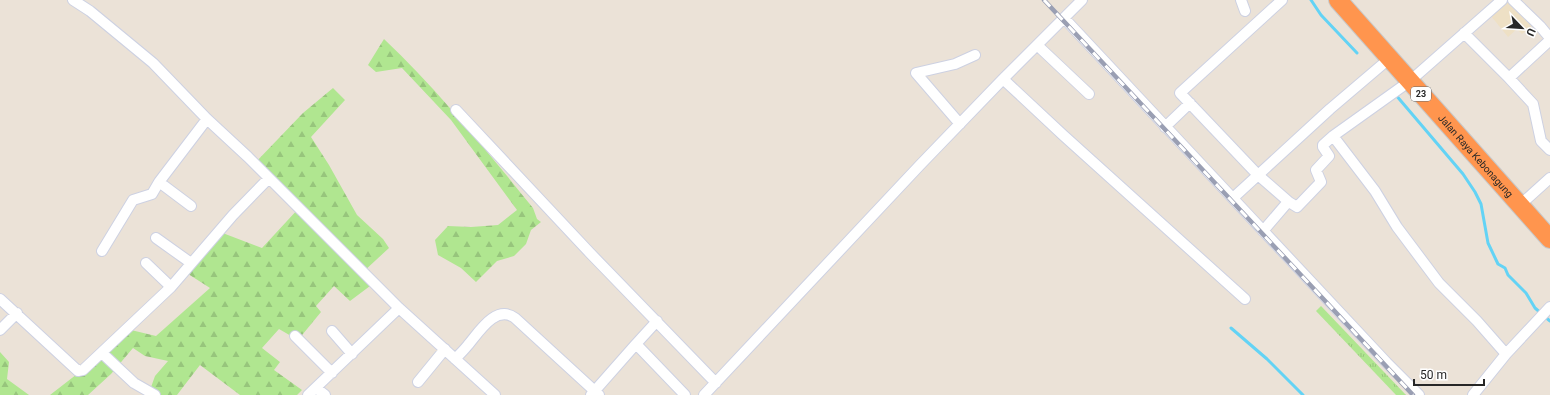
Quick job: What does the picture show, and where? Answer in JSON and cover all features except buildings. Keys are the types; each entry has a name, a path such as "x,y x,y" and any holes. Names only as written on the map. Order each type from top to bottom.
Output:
{"highway":[{"name":"Jalan Raya Kebonagung","path":"1338,0 1379,67 1399,89 1520,205 1550,239"}],"street":[{"path":"73,0 90,11 153,63 207,119 269,178 399,308 495,395"},
{"path":"704,395 914,171 1082,0"},
{"path":"1241,0 1245,11"},
{"path":"1282,0 1180,93 1258,175 1289,202 1297,207 1321,182 1316,170 1329,156 1323,147 1323,144 1399,89 1502,0"},
{"path":"1509,78 1549,41 1550,38 1540,26 1513,0"},
{"path":"1064,18 1263,232 1419,395"},
{"path":"1464,33 1533,104 1541,141 1550,150"},
{"path":"1037,45 1088,94"},
{"path":"960,124 916,73 955,64 975,55"},
{"path":"1233,198 1330,109 1379,67"},
{"path":"1003,79 1245,299"},
{"path":"1166,126 1190,103"},
{"path":"456,110 590,253 716,383"},
{"path":"102,251 133,200 152,194 159,182 207,119"},
{"path":"1333,136 1375,191 1398,227 1439,283 1477,321 1506,354"},
{"path":"0,299 17,313 78,371 83,370 171,287 233,215 269,178"},
{"path":"1520,205 1550,178"},
{"path":"159,182 191,206"},
{"path":"1263,232 1289,202"},
{"path":"156,238 191,263"},
{"path":"146,263 171,287"},
{"path":"308,395 399,308"},
{"path":"1473,395 1506,354 1545,312"},
{"path":"0,330 17,313"},
{"path":"455,359 482,328 492,319 498,315 508,314 515,318 595,394 656,321"},
{"path":"332,331 352,354"},
{"path":"295,336 332,372"},
{"path":"636,344 685,395"},
{"path":"418,382 445,349"},
{"path":"102,353 134,383 155,395"},
{"path":"316,388 325,395"}],"shaded area":[{"path":"1509,0 1533,25 1522,34 1517,29 1508,37 1491,16"}],"green space":[{"path":"384,39 424,79 462,121 533,208 537,219 541,222 531,230 526,244 514,256 497,261 476,282 461,268 438,255 435,240 448,226 471,227 498,225 517,210 451,120 402,68 376,72 368,65"},
{"path":"333,88 345,100 311,137 329,165 357,215 383,239 389,248 363,272 374,283 350,301 334,286 316,306 321,312 298,340 279,329 262,348 280,362 274,370 302,390 297,395 240,395 200,365 177,395 158,395 150,390 155,376 168,361 145,356 133,348 111,374 88,395 50,395 121,340 131,330 156,336 210,288 182,270 220,232 262,248 299,208 288,197 268,185 252,166 303,113"},
{"path":"1321,306 1406,395 1396,395 1316,311"},
{"path":"0,352 9,362 7,379 29,395 0,395"}],"waterway":[{"path":"1311,0 1321,15 1357,53"},
{"path":"1395,94 1463,174 1481,204 1488,243 1498,264 1505,268 1508,275 1526,293 1535,308 1550,321"},
{"path":"1231,328 1267,359 1303,395"}],"railway":[{"path":"1044,0 1413,395"}]}
